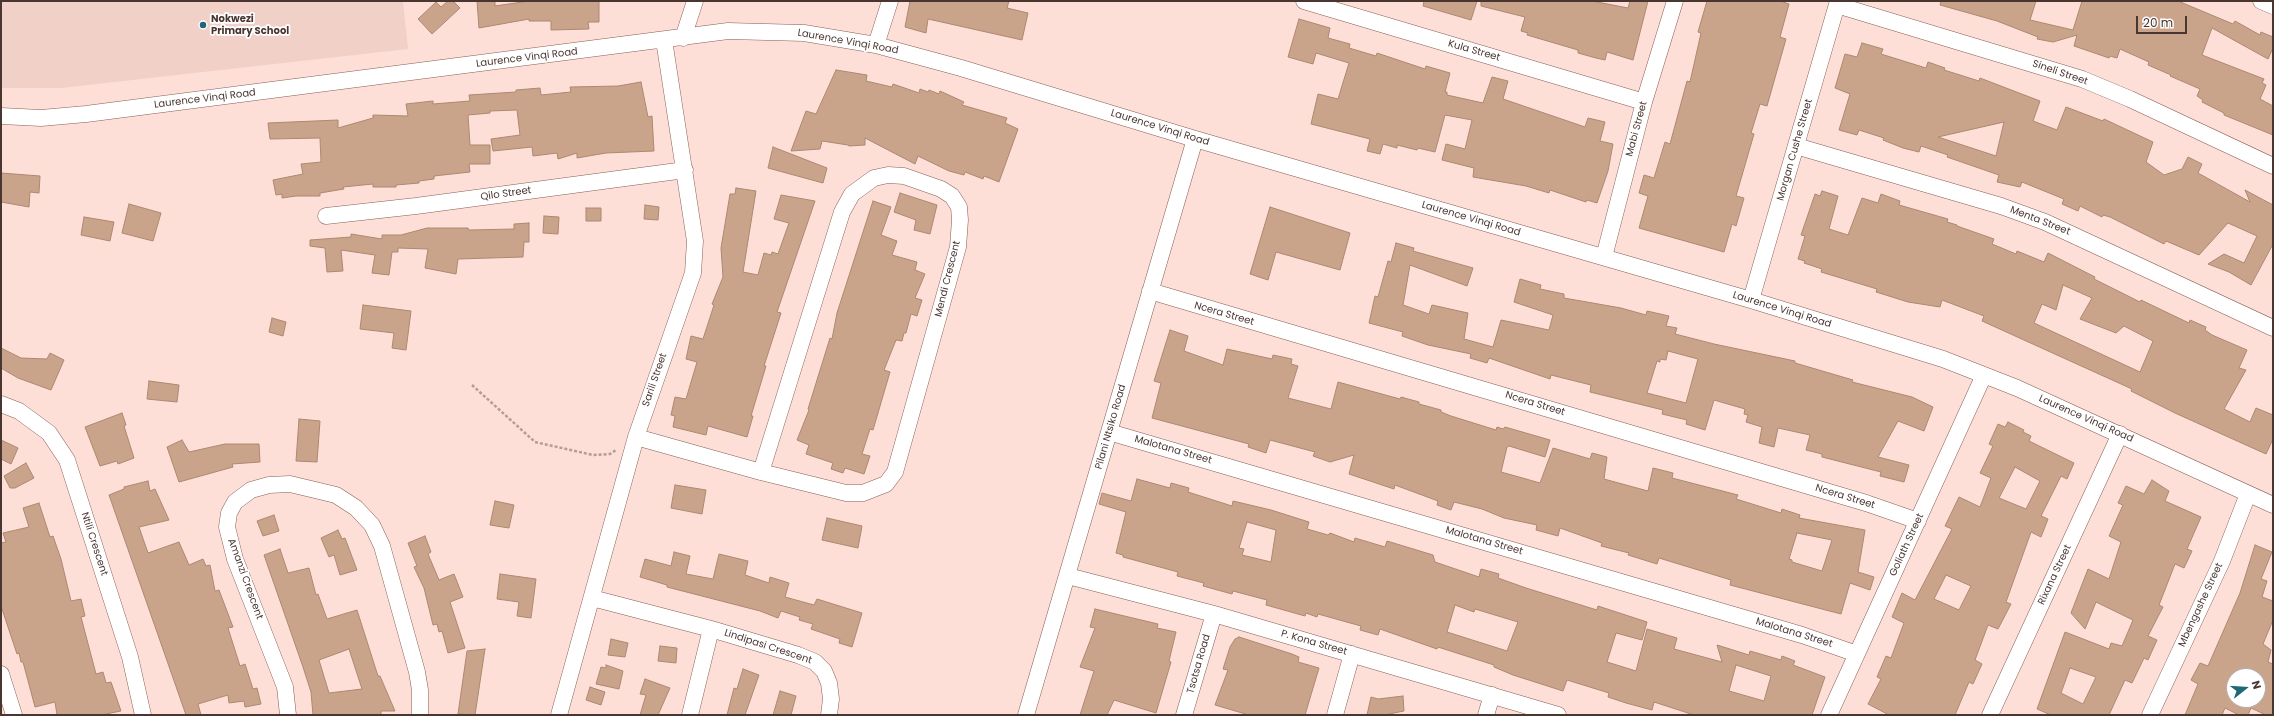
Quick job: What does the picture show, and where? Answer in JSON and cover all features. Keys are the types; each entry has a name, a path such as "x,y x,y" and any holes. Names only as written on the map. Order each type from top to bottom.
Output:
{"street":[{"path":"683,38 695,1"},
{"path":"876,45 890,1"},
{"name":"Kula Street","path":"1304,1 1644,102"},
{"name":"Mabi Street","path":"1604,257 1644,102 1675,1"},
{"path":"2261,1 2273,6"},
{"name":"Morgan Cushe Street","path":"1750,300 1838,3"},
{"name":"Sineli Street","path":"1838,3 2082,79 2130,99 2273,166"},
{"name":"Laurence Vinqi Road","path":"1,116 41,118 86,114 728,31 804,33 876,45 1042,91 1195,139 1604,257 1944,359 2120,434 2273,505"},
{"name":"Sarili Street","path":"559,715 636,437 652,387 693,273 695,241 664,40"},
{"name":"Pilani Ntsiko Road","path":"1026,715 1195,139"},
{"name":"Menta Street","path":"1796,146 2001,206 2045,222 2273,328"},
{"name":"Qilo Street","path":"326,216 424,205 685,170"},
{"name":"Mendi Crescent","path":"636,437 761,472 846,493 863,493 886,484 895,472 958,247 960,220 958,208 952,196 941,189 904,176 888,175 874,178 852,194 842,212 761,472"},
{"name":"Ncera Street","path":"1150,291 1866,503 1918,520"},
{"name":"Goliath Street","path":"1829,715 1984,375"},
{"name":"Ntili Crescent","path":"1,404 35,420 49,432 67,460 130,657 144,715"},
{"name":"Malotana Street","path":"1109,432 1802,635 1857,654"},
{"name":"Rixana Street","path":"1990,715 2120,434"},
{"name":"Amanzi Crescent","path":"288,715 285,687 235,559 227,527 229,513 235,502 251,490 269,485 290,484 336,495 356,508 372,525 382,546 417,672 420,690 420,715"},
{"name":"Mbengashe Street","path":"2150,715 2222,561 2248,494"},
{"name":"P. Kona Street","path":"1068,576 1214,614 1558,715"},
{"name":"Lindipasi Crescent","path":"592,598 711,629 798,655 815,662 824,671 829,684 831,699 829,715"},
{"name":"Tsotsa Road","path":"1184,715 1214,614"},
{"name":"Lindipasi Crescent","path":"690,715 711,629"},
{"path":"1335,715 1352,654"},
{"path":"1,674 14,715"},
{"path":"1486,715 1492,695"}],"path":[{"path":"472,385 535,442 593,455 610,454 636,437"}],"shaded area":[{"name":"Nokwezi Primary School","path":"1,1 403,1 408,49 61,88 1,88"}],"building":[{"path":"448,1 453,1 460,8 432,34 418,19 436,2 441,7"},
{"path":"477,1 495,1 495,6 529,1 599,1 599,22 588,22 589,29 551,30 551,21 529,21 529,19 479,28"},
{"path":"910,1 1009,1 1007,8 1028,13 1022,40 928,19 926,33 905,27"},
{"path":"1424,1 1477,1 1471,20 1423,6"},
{"path":"1481,1 1592,1 1628,8 1630,1 1648,1 1633,60 1607,52 1605,60 1578,53 1578,50 1527,35 1528,33 1521,31 1525,17 1481,6"},
{"path":"1707,1 1780,1 1789,4 1780,37 1786,39 1767,106 1760,104 1751,133 1754,134 1736,196 1744,198 1736,226 1732,224 1724,252 1639,228 1648,196 1639,193 1644,175 1654,178 1665,142 1670,144 1687,81 1690,82 1701,33 1698,32"},
{"path":"1941,1 2036,1 2030,20 2073,30 2082,1 2178,1 2233,24 2235,21 2260,35 2261,32 2273,37 2273,48 2268,59 2212,28 2202,55 2264,79 2262,83 2266,85 2260,99 2273,106 2273,135 2224,115 2224,113 2202,102 2203,100 2197,96 2200,89 2148,65 2149,62 2120,49 2117,58 2110,56 2109,58 2074,46 2077,35 2053,42 2037,39 2038,37 1997,21 1940,5"},
{"path":"1299,19 1330,28 1328,38 1350,44 1349,48 1376,56 1377,53 1425,69 1426,66 1450,73 1445,92 1447,92 1447,95 1483,103 1492,77 1508,81 1503,99 1585,127 1588,118 1605,122 1600,141 1613,144 1608,171 1597,203 1587,200 1586,202 1550,190 1549,193 1526,186 1473,177 1474,168 1442,160 1446,144 1465,149 1472,120 1445,115 1435,152 1418,148 1417,150 1397,145 1397,148 1383,144 1380,154 1367,151 1370,139 1311,124 1318,94 1338,99 1349,63 1316,53 1313,64 1288,57"},
{"path":"1862,43 1883,49 1881,54 1926,68 1928,62 1945,68 1944,70 1979,81 1980,78 2040,101 2033,121 2057,130 2066,107 2103,121 2104,119 2153,142 2146,162 2164,175 2182,169 2188,157 2202,164 2198,173 2250,202 2245,190 2273,205 2273,244 2251,285 2229,272 2208,264 2224,254 2244,263 2257,236 2228,223 2199,255 2166,241 2164,244 2110,217 2103,215 2102,217 2080,206 2078,211 2062,204 2064,199 2022,182 2020,187 1997,182 1999,175 1947,157 1948,155 1921,146 1919,152 1903,148 1883,140 1884,138 1859,130 1857,135 1839,130 1850,94 1835,88 1845,54 1857,57","holes":["2004,122 1996,156 1938,137"]},
{"path":"836,70 867,75 866,81 892,87 893,84 919,93 920,89 928,92 929,90 939,94 940,91 964,102 962,105 1007,118 1005,123 1018,129 999,182 984,176 983,179 965,172 964,175 949,171 918,156 915,164 865,138 865,145 849,146 822,141 820,149 791,151 806,111 816,114"},
{"path":"641,82 648,117 652,116 654,151 606,153 577,158 577,153 558,159 557,153 533,156 532,147 493,151 491,139 520,135 517,110 490,111 490,113 468,115 470,145 490,145 490,164 469,164 470,172 434,176 434,179 419,181 419,183 396,185 396,187 373,187 373,184 343,187 344,189 320,193 320,196 296,196 282,198 282,194 276,195 273,180 303,174 301,164 321,162 320,138 270,139 268,123 338,120 338,128 373,118 373,115 408,116 406,104 433,101 433,104 470,101 469,95 516,92 516,90 540,88 541,95 571,92 570,87 618,86"},
{"path":"773,147 827,168 823,183 768,168"},
{"path":"1,173 40,176 39,193 30,192 29,207 1,202"},
{"path":"736,188 756,191 743,272 758,275 764,253 771,255 772,252 778,254 789,223 774,219 781,195 815,201 777,312 781,313 764,366 766,366 751,416 753,416 747,437 708,426 706,435 673,427 675,416 671,415 675,397 686,399 697,362 686,359 691,336 703,339 714,305 712,304 723,277 721,248 730,194 735,194"},
{"path":"1822,191 1838,196 1829,229 1848,235 1862,198 1878,203 1881,194 1900,201 1899,205 1948,219 1947,222 1994,239 1992,244 2016,254 2017,251 2044,262 2048,253 2095,277 2094,279 2140,302 2141,300 2189,323 2190,320 2206,327 2205,330 2212,335 2247,350 2239,368 2246,370 2224,409 2250,422 2256,408 2273,415 2273,439 2266,454 2175,413 2131,391 2132,389 1982,321 1984,316 1942,300 1940,307 1908,302 1876,292 1877,289 1821,272 1822,269 1804,263 1805,261 1798,259 1805,236 1801,235 1815,194 1820,196","holes":["2063,285 2092,298 2080,319 2116,333 2124,326 2153,341 2140,372 2034,323 2042,304 2056,310"]},
{"path":"900,193 937,205 930,234 914,230 916,220 894,212"},
{"path":"873,201 891,207 881,235 897,241 892,255 917,262 915,270 925,274 915,298 922,300 917,316 911,314 906,333 904,333 902,341 896,340 884,370 890,372 873,430 870,429 862,454 870,456 864,474 845,468 843,473 831,469 833,463 806,454 809,445 797,440 809,410 808,409 830,338 832,339 837,313"},
{"path":"129,204 161,213 153,241 122,233"},
{"path":"645,205 659,207 658,220 644,219"},
{"path":"1270,207 1350,233 1340,270 1276,252 1268,280 1250,274"},
{"path":"586,208 601,208 601,221 586,221"},
{"path":"544,216 559,217 558,234 543,233"},
{"path":"84,217 114,222 110,241 81,235"},
{"path":"529,223 529,242 524,242 523,257 458,259 456,274 425,268 428,249 398,248 398,252 392,252 389,275 372,273 375,255 341,250 343,271 327,272 325,248 310,246 310,240 351,237 351,234 382,239 382,235 401,235 427,228 468,228 469,230 514,229 514,224"},
{"path":"1396,243 1414,248 1413,251 1473,268 1467,286 1410,265 1403,305 1429,314 1432,305 1468,313 1464,339 1493,347 1501,320 1549,330 1553,315 1514,302 1520,279 1541,285 1540,289 1564,294 1564,298 1621,308 1646,315 1647,311 1669,316 1666,326 1677,328 1675,334 1795,361 1795,363 1853,380 1852,382 1912,397 1933,407 1924,431 1898,421 1878,457 1909,465 1904,482 1880,476 1881,472 1822,457 1822,454 1806,450 1810,435 1778,428 1774,447 1759,443 1762,427 1746,422 1748,415 1744,414 1745,409 1714,400 1705,430 1686,424 1687,420 1662,414 1663,410 1590,392 1591,385 1551,375 1550,379 1489,358 1487,363 1470,358 1471,354 1428,345 1402,336 1403,332 1369,323 1375,296 1378,297 1388,261 1391,262","holes":["1668,351 1698,359 1686,403 1647,393 1657,361 1660,362 1660,359 1666,360"]},
{"path":"363,305 411,311 406,350 392,348 394,333 360,329"},
{"path":"272,318 286,322 283,336 269,332"},
{"path":"1170,330 1188,336 1184,351 1223,365 1227,349 1272,359 1273,355 1292,359 1291,364 1298,366 1288,398 1331,409 1338,382 1400,399 1401,397 1419,402 1419,404 1441,410 1441,412 1451,416 1496,430 1497,427 1503,429 1505,427 1550,440 1545,457 1509,446 1507,447 1501,472 1540,483 1553,448 1590,459 1592,453 1607,457 1604,479 1648,491 1653,468 1673,473 1672,478 1738,495 1736,499 1781,513 1782,509 1800,515 1799,518 1865,530 1858,572 1874,577 1870,590 1850,583 1841,614 1730,585 1731,580 1659,558 1657,564 1628,555 1629,553 1601,546 1602,543 1560,528 1558,536 1536,530 1537,525 1504,518 1482,509 1454,502 1451,510 1437,505 1438,501 1395,485 1394,489 1349,474 1354,455 1330,462 1313,456 1315,452 1270,440 1266,453 1248,447 1249,444 1152,418 1161,383 1154,381","holes":["1797,533 1832,540 1822,571 1792,562 1792,560 1789,559"]},
{"path":"1,348 21,358 47,359 50,353 64,360 51,390 18,378 1,368"},
{"path":"149,381 179,385 177,402 147,399"},
{"path":"122,413 126,425 124,426 134,458 118,464 117,461 100,466 85,427"},
{"path":"299,419 320,421 317,462 296,461"},
{"path":"2008,422 2024,430 2023,432 2031,436 2029,441 2074,463 2067,479 2061,476 2041,516 2048,519 2041,537 2031,532 2006,602 2011,604 1998,629 1988,625 1975,660 1982,664 1973,684 1969,682 1955,715 1889,715 1868,704 1881,679 1877,677 1886,656 1891,658 1904,623 1892,617 1902,593 1915,600 1952,529 1945,526 1959,497 1980,507 1991,478 1980,473 1993,446 1989,444 1998,424 2005,427","holes":["2015,467 2040,481 2026,509 1999,498","1946,575 1971,586 1959,610 1934,599"]},
{"path":"1,440 18,448 11,464 1,459"},
{"path":"182,440 189,452 225,444 259,444 260,462 232,464 233,467 179,482 167,447"},
{"path":"26,463 34,478 15,488 10,488 4,476"},
{"path":"1137,479 1170,488 1171,483 1189,488 1188,492 1232,506 1233,501 1271,510 1309,522 1307,529 1328,535 1330,533 1354,542 1355,538 1385,547 1387,541 1433,555 1435,562 1479,577 1481,569 1499,574 1498,578 1526,588 1597,610 1598,606 1647,622 1642,640 1616,633 1607,662 1636,671 1647,629 1677,638 1674,649 1722,662 1717,645 1749,655 1750,651 1781,660 1782,656 1795,661 1793,665 1825,677 1812,715 1694,715 1654,702 1652,710 1608,697 1609,693 1567,680 1563,691 1513,675 1494,667 1494,665 1438,647 1437,649 1380,629 1378,635 1360,630 1361,626 1318,614 1317,617 1306,613 1305,616 1266,605 1267,600 1233,591 1232,594 1203,586 1204,583 1177,576 1178,572 1123,557 1123,555 1116,553 1126,512 1099,504 1102,493 1131,501","holes":["1247,522 1276,530 1271,562 1242,555 1244,549 1239,548","1455,605 1474,612 1475,609 1518,622 1507,651 1447,632","1736,665 1771,676 1764,701 1729,691"]},
{"path":"2152,480 2169,491 2165,501 2201,517 2187,549 2192,551 2184,568 2175,564 2159,605 2163,607 2148,636 2157,640 2148,660 2144,658 2132,683 2125,680 2109,715 2051,715 2037,709 2065,632 2109,649 2111,643 2122,646 2133,620 2096,602 2085,629 2071,613 2088,569 2109,579 2121,542 2109,536 2123,505 2118,503 2126,486 2144,494","holes":["2070,668 2096,677 2083,704 2061,693"]},
{"path":"148,481 150,491 155,489 169,520 139,527 148,553 179,542 189,565 203,559 206,566 210,565 215,591 219,590 233,627 228,628 240,666 245,664 253,689 257,688 261,704 245,707 244,701 229,703 228,695 198,704 201,715 186,715 109,495 124,489 124,487"},
{"path":"675,485 706,490 702,514 671,508"},
{"path":"495,501 514,505 509,528 490,525"},
{"path":"39,503 50,537 53,536 61,559 71,601 81,599 85,616 81,617 96,674 103,672 106,683 111,682 121,711 101,715 57,715 55,702 35,707 23,662 21,662 19,653 17,654 1,606 1,543 6,542 3,533 29,527 23,508"},
{"path":"274,515 279,531 263,536 257,521"},
{"path":"827,518 862,526 858,548 822,540"},
{"path":"338,530 342,539 345,538 357,570 340,575 334,555 329,557 321,538"},
{"path":"425,536 431,552 428,554 439,580 454,574 463,597 450,602 465,648 448,653 442,631 439,632 437,624 433,625 424,588 414,567 417,566 408,543"},
{"path":"2255,545 2272,552 2261,579 2267,581 2262,597 2273,601 2273,620 2263,644 2271,650 2268,662 2273,664 2273,715 2266,715 2251,708 2248,715 2239,715 2225,708 2222,715 2185,715 2198,684 2191,680 2200,663 2208,666 2240,593"},
{"path":"280,549 288,573 309,568 316,595 318,594 327,619 357,610 378,676 380,676 395,711 381,711 381,715 313,715 311,692 264,555","holes":["349,649 362,689 329,693 319,660"]},
{"path":"674,552 690,556 686,574 713,579 719,554 748,561 745,575 769,583 770,577 789,583 785,597 814,605 817,599 862,613 852,647 839,643 840,639 811,629 813,624 799,620 800,617 781,611 778,618 760,611 667,587 667,585 640,577 645,559 671,566"},
{"path":"500,574 536,579 531,618 517,616 519,602 497,599"},
{"path":"1095,609 1158,624 1157,628 1176,632 1169,661 1171,662 1156,713 1114,700 1107,715 1080,715 1094,671 1080,667 1095,628 1090,627"},
{"path":"1239,637 1292,654 1299,657 1298,662 1319,668 1305,715 1249,715 1215,705 1228,670 1223,669 1230,647 1235,639"},
{"path":"611,639 628,643 625,657 608,655"},
{"path":"660,646 677,648 676,663 658,661"},
{"path":"485,649 475,715 458,714 467,651"},
{"path":"606,665 623,671 619,689 596,684 601,667 606,668"},
{"path":"743,669 759,675 745,715 727,715 734,688 737,689"},
{"path":"645,679 670,688 658,715 640,715 646,695 640,694"},
{"path":"590,687 605,692 601,705 586,700"},
{"path":"780,691 796,696 791,715 773,715"},
{"path":"1403,696 1404,711 1384,715 1367,715 1371,697 1378,699"}],"place":[{"name":"Nokwezi Primary School","path":"203,25"}]}
